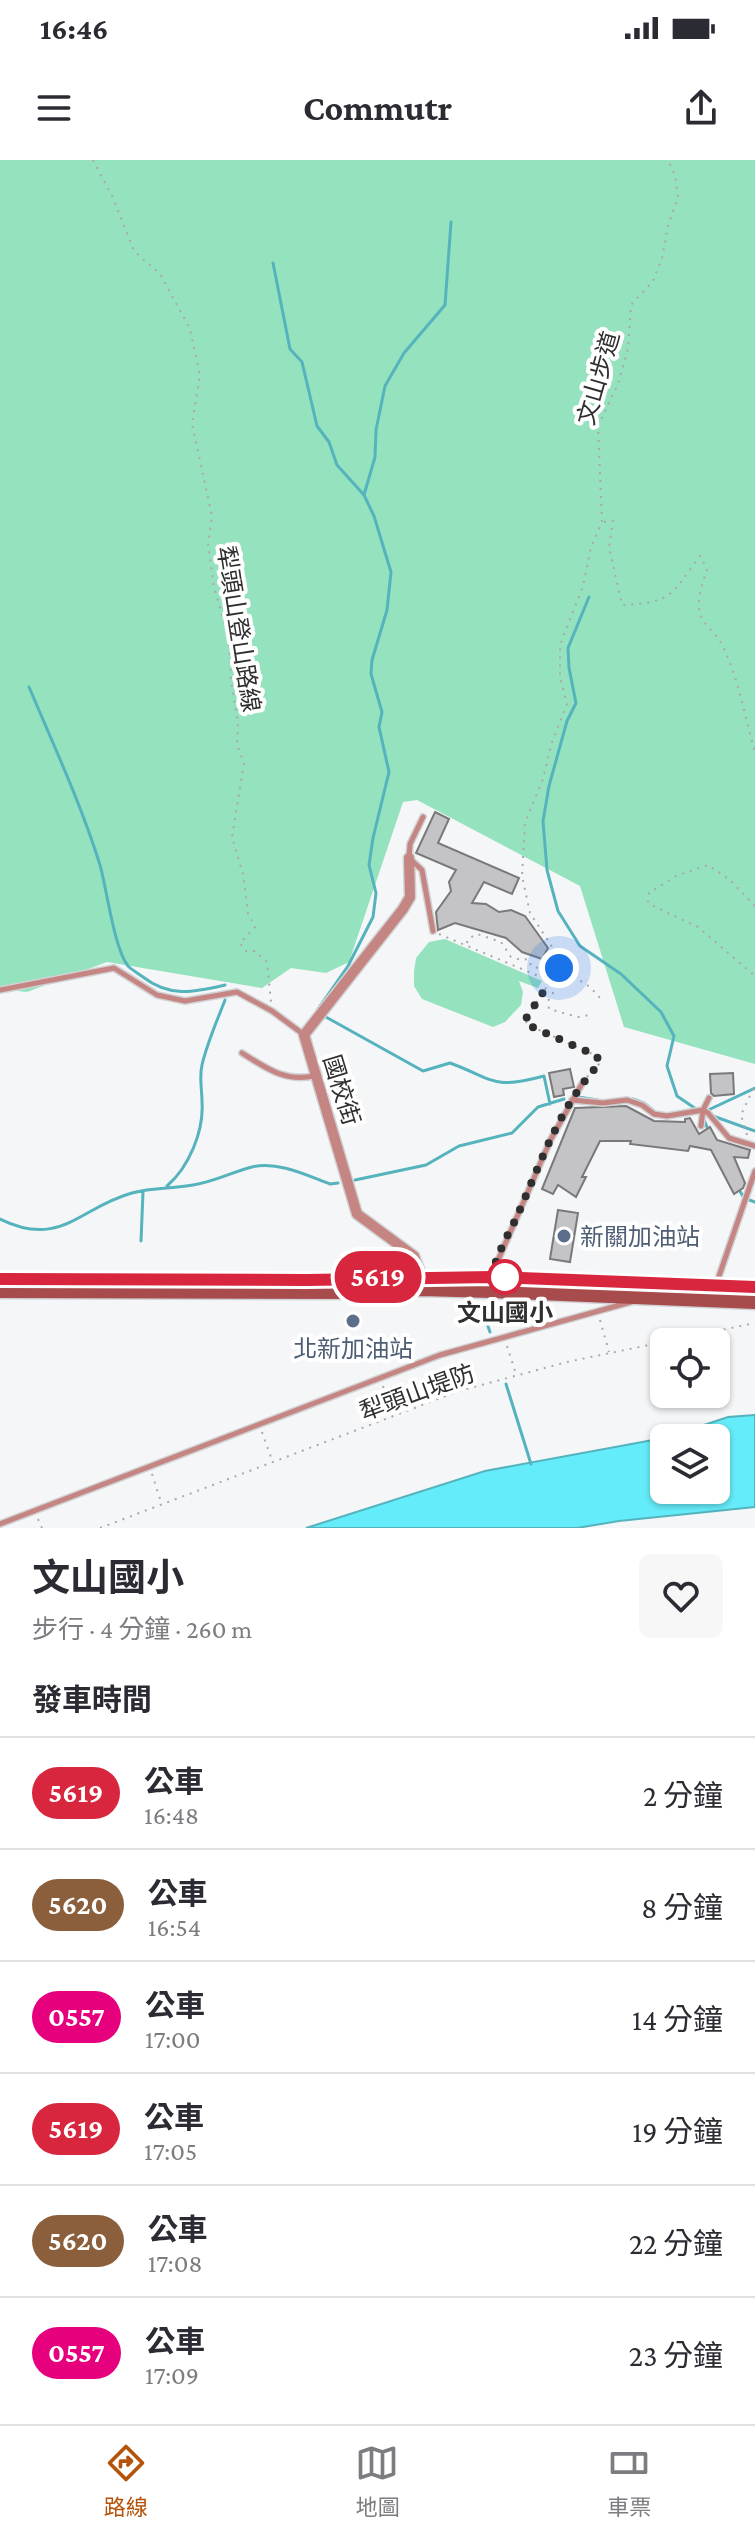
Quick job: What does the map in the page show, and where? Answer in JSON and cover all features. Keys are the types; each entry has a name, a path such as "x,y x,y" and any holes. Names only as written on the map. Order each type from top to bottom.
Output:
{"main road":[{"path":"0,1279 318,1285 492,1284 715,1292 755,1302"},
{"path":"492,1284 651,1297 755,1287"},
{"path":"0,1291 318,1285"}],"street":[{"name":"國校街","path":"409,858 410,897 403,909 304,1035 357,1214 414,1256 422,1283"}],"lane":[{"path":"423,817 410,844 409,858 422,870 433,931"},
{"path":"0,990 114,968 157,995 185,1001 237,992 272,1011 304,1035"},
{"path":"242,1053 276,1074 289,1078 315,1076"},
{"path":"492,1284 551,1139 583,1082"},
{"path":"701,1126 703,1110 709,1098"},
{"path":"572,1100 603,1103 627,1100 642,1105 654,1114 667,1116 703,1110 729,1138 755,1146"},
{"path":"715,1292 755,1171"},
{"path":"0,1524 440,1355 651,1297"}],"path":[{"name":"犁頭山登山路線","path":"93,160 113,198 134,251 160,274 190,329 200,375 192,424 212,516 208,544 214,588 229,638 231,680 238,723 237,745 244,763 232,837 243,874 248,913 255,927 240,943 245,951 255,951 267,962 272,1011"},
{"name":"文山步道","path":"559,968 551,945 530,913 522,876 525,823 567,704 560,677 560,645 583,586 591,547 602,522 598,426 628,349 631,305 653,281 678,197 675,175 668,160"},
{"path":"602,522 613,521 609,547 622,605 671,597 700,556 707,569 698,605 703,622 720,640 739,686 755,752"},
{"path":"755,906 730,880 708,865 676,876 649,893 648,901 698,927 755,976"},
{"path":"433,931 555,983 556,988 548,1001 549,1009 578,1017 589,1015"},
{"path":"466,945 468,939 477,934 501,942 511,957 528,959 532,967"},
{"path":"532,967 540,968 551,960 557,963"},
{"path":"529,972 532,967"},
{"path":"583,1082 599,1064 597,1056 528,1025 525,1020 559,968 590,987 601,999"},
{"path":"755,1085 741,1115 747,1135 755,1138"},
{"path":"597,1311 609,1353"},
{"name":"犁頭山堤防","path":"100,1528 459,1391 609,1353 755,1323"},
{"path":"505,1337 516,1376"},
{"path":"380,1378 393,1416"},
{"path":"259,1424 272,1462"},
{"path":"149,1466 162,1504"},
{"path":"35,1510 42,1528"}],"green space":[{"path":"0,160 755,160 755,1064 624,1027 580,886 417,800 403,802 349,962 326,973 291,968 262,988 107,962 27,992 0,989"},
{"path":"445,939 542,981 538,988 519,981 523,992 521,1005 505,1022 493,1027 422,999 414,986 416,958 429,942"}],"water":[{"path":"755,1415 755,1507 577,1528 306,1528 485,1471 650,1441 650,1504 730,1504 730,1424 707,1424 728,1417"}],"building":[{"path":"435,812 449,819 438,843 519,878 512,894 484,882 472,903 486,904 499,912 511,910 525,916 548,948 542,959 522,952 506,938 455,923 438,930 436,912 451,891 449,882 456,870 416,853"},
{"path":"570,1069 574,1087 563,1089 564,1095 554,1097 549,1073"},
{"path":"733,1073 734,1094 714,1096 711,1093 710,1074"},
{"path":"626,1106 654,1121 685,1122 690,1118 699,1134 710,1127 717,1140 750,1150 748,1158 734,1157 745,1183 743,1188 734,1194 711,1150 690,1146 688,1151 630,1144 631,1141 600,1141 576,1197 558,1185 553,1194 542,1189 575,1108"},
{"name":"新關加油站","path":"558,1210 578,1213 570,1262 550,1259"}],"waterway":[{"path":"364,495 375,457 376,430 385,386 404,353 445,305 451,222"},
{"path":"273,263 290,349 302,362 317,426 329,442 337,465 364,495 374,516 391,572 387,610 372,660 371,674 382,712 379,727 389,772 369,865 376,893 373,917 348,966 318,1009"},
{"path":"589,597 568,648 576,703 567,721 549,786 543,821 547,870 558,911 580,946 621,974 661,1012 674,1036 667,1066 677,1096 696,1109"},
{"path":"29,687 93,842 115,933 128,966 153,984 173,991 225,985"},
{"path":"167,1186 182,1169 198,1136 202,1113 202,1065 225,1000"},
{"path":"324,1016 423,1071 450,1063 504,1083 544,1076 550,1104"},
{"path":"704,1112 755,1088"},
{"path":"578,1097 598,1100"},
{"path":"355,1180 426,1165 459,1146 512,1133 538,1107 564,1099"},
{"path":"633,1099 654,1111"},
{"path":"713,1116 755,1131"},
{"path":"703,1117 709,1132"},
{"path":"0,1219 39,1230 55,1228 132,1193 201,1184 262,1166 292,1170 330,1184 338,1183"},
{"path":"738,1188 744,1198 755,1202"},
{"path":"141,1241 143,1192"},
{"path":"480,1303 490,1332"},
{"path":"506,1384 531,1464"}],"bus line":[{"name":"5619","path":"0,1279 307,1280 423,1276 755,1287"}],"place":[{"name":"新關加油站","path":"564,1236"},
{"name":"文山國小","path":"505,1277"},
{"name":"北新加油站","path":"353,1321"}],"route":[{"path":"505,1277 492,1277 516,1218 572,1100 599,1064 597,1056 528,1025 525,1020 559,968"}]}
